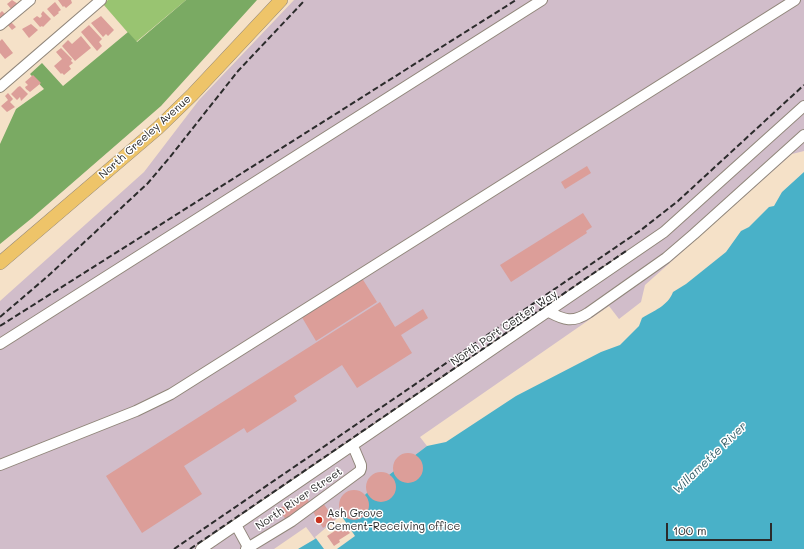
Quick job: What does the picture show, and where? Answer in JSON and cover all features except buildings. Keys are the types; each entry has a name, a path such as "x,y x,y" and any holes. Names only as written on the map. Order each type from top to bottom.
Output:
{"main road":[{"name":"North Greeley Avenue","path":"0,263 158,128 192,95 281,0"}],"street":[{"path":"0,25 30,0"},
{"path":"0,87 101,0"},
{"path":"0,344 542,0"},
{"path":"0,465 136,411 171,394 795,0"},
{"name":"North Port Center Way","path":"201,549 664,232 804,106"},
{"path":"549,312 569,320 577,319 588,313 671,254 804,135"},
{"name":"North River Street","path":"236,525 247,548 292,521 360,471 360,464 352,446"}],"shaded area":[{"path":"294,0 804,0 804,151 792,154 645,285 641,302 619,319 609,306 420,437 427,446 373,487 340,519 315,539 306,527 274,549 0,549 0,301 144,172 199,100"}],"green space":[{"path":"108,0 186,0 136,42 103,4"},
{"path":"186,0 257,0 161,106 0,244 0,144 16,109 44,89 30,74 42,63 63,86 128,32 137,42"}],"water":[{"name":"Willamette River","path":"804,172 804,549 298,549 315,539 340,519 373,487 427,446 446,442 516,396 601,352 620,345 639,326 642,318 664,305 671,297 673,292 686,284 726,252 741,231 749,227 769,207 774,206 782,192"}],"pier":[{"path":"341,515 355,536 337,549 324,549 315,537"}],"railway":[{"path":"0,317 48,276 148,183 238,71 305,0"},
{"path":"0,326 516,0"},
{"path":"174,549 641,230 678,201 804,85"},
{"path":"190,549 626,251"}],"place":[{"name":"Ash Grove Cement-Receiving office","path":"319,520"}]}
